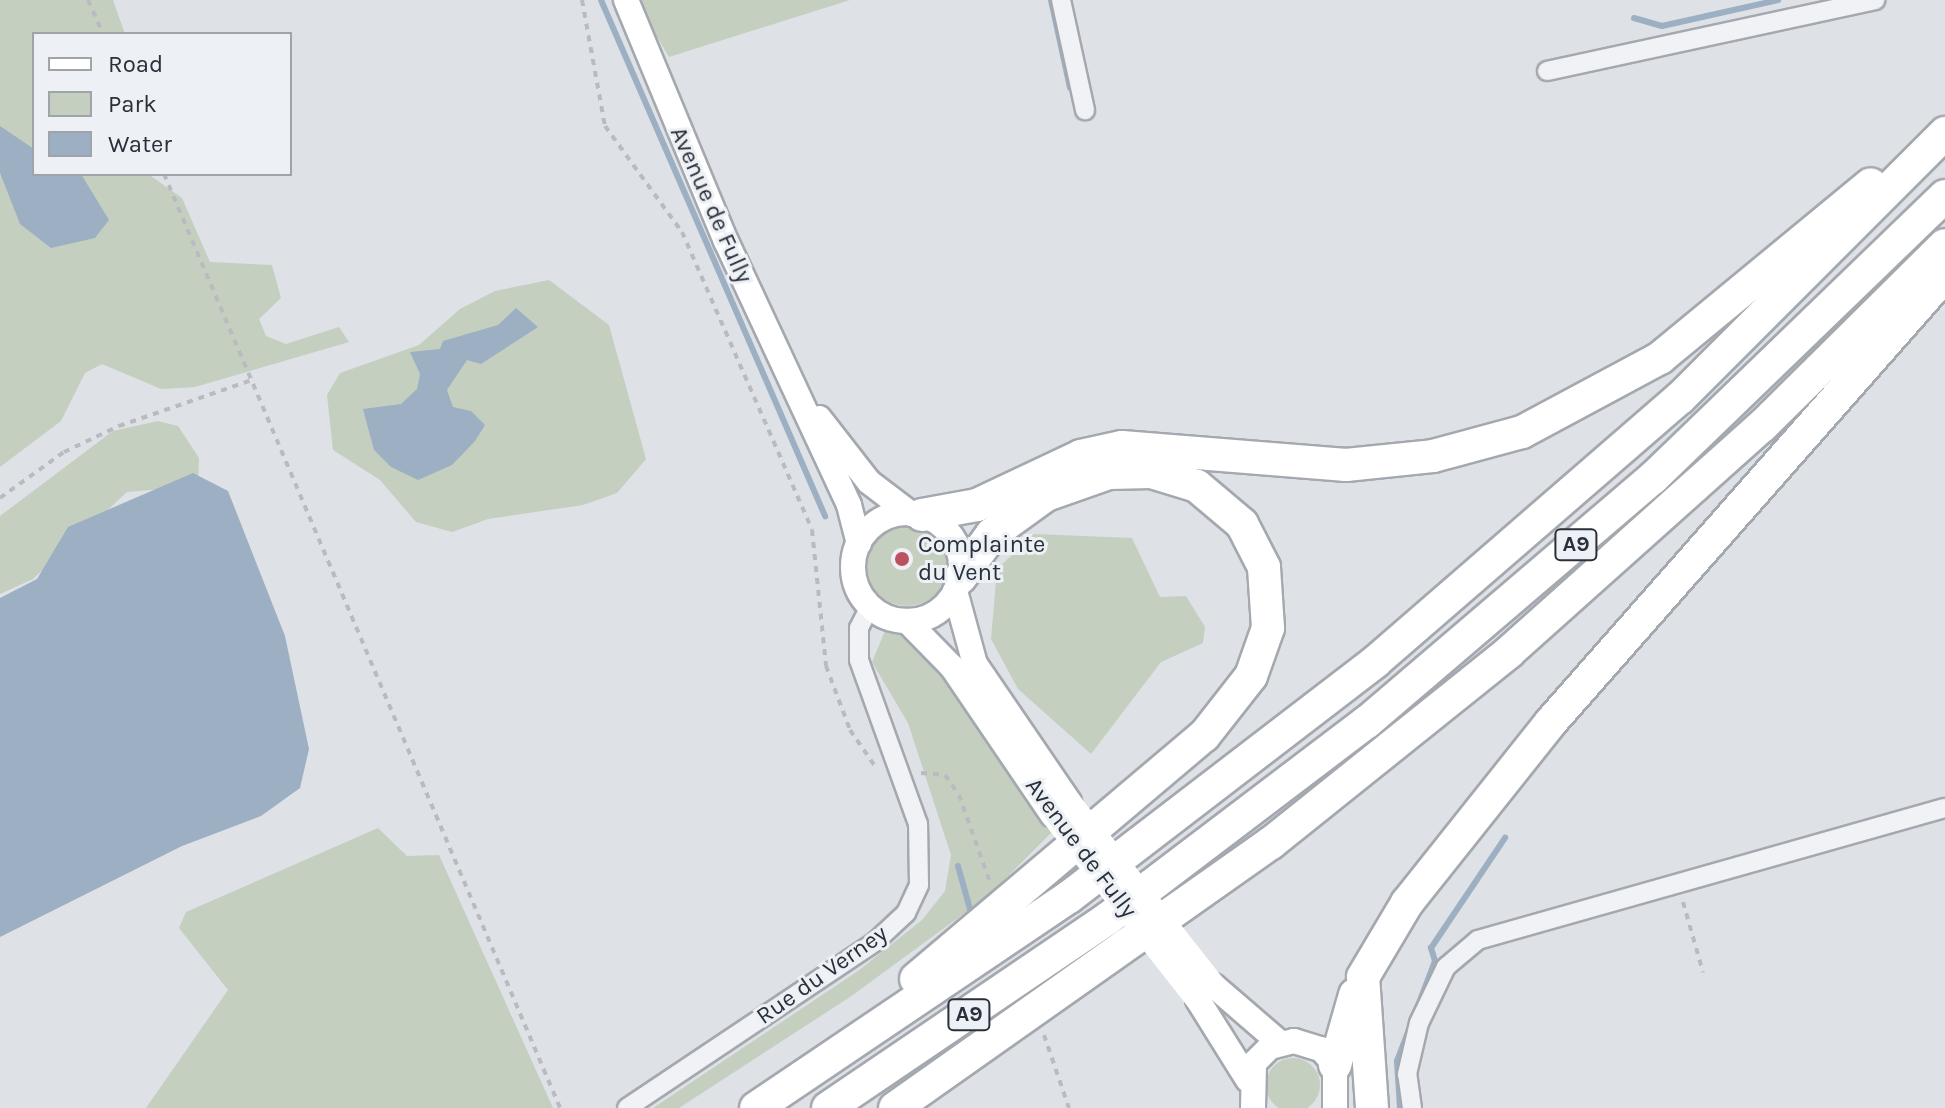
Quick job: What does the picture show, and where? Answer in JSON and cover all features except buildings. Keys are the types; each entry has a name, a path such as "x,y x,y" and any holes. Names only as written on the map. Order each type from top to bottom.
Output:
{"highway":[{"path":"916,514 977,505 1081,456 1122,447 1374,464 1522,432 1660,358 1945,115"},
{"path":"756,1108 1069,897 1428,618 1680,398 1945,133"},
{"name":"A9","path":"828,1108 1107,919 1367,722 1653,478 1945,196"},
{"name":"A9","path":"895,1108 1271,843 1509,652 1762,426 1945,245"},
{"path":"1335,1065 1363,977 1407,903 1511,768 1945,275"},
{"path":"739,1108 975,935 1191,749 1251,676 1268,628 1264,567 1242,524 1197,486 1151,472 1109,473 1046,495 992,534 958,584"},
{"path":"1363,977 1372,1108"}],"main road":[{"name":"Avenue de Fully","path":"626,0 726,241 806,405 859,544"},
{"name":"Avenue de Fully","path":"806,405 869,482 916,514"},
{"path":"916,514 953,539 958,584 935,613 907,621 870,606 853,572 859,544 880,521 916,514"},
{"name":"Avenue de Fully","path":"958,584 975,664 1060,808"},
{"name":"Avenue de Fully","path":"907,621 952,667 1206,993 1248,1080"},
{"name":"Avenue de Fully","path":"1206,993 1280,1043"},
{"path":"1253,1108 1248,1080 1261,1054 1280,1043 1308,1043 1335,1065 1339,1104"}],"street":[{"path":"1061,0 1085,110"},
{"path":"1547,71 1875,0"},
{"name":"Rue du Verney","path":"627,1108 906,913 922,856 899,774 859,660 859,628 870,606"},
{"path":"1412,1108 1407,1074 1419,1023 1456,956 1511,927 1945,808"}],"path":[{"path":"88,0 102,32"},
{"path":"582,0 605,126 682,232 812,530 823,652 850,730 869,764 899,774 945,775 959,795 995,894"},
{"path":"165,176 560,1108"},
{"path":"0,498 119,426 252,380"},
{"path":"1677,881 1703,972"},
{"path":"1044,1035 1069,1108"}],"green space":[{"path":"0,0 113,0 124,32 32,32 32,176 151,176 182,198 210,262 272,265 281,298 259,319 266,336 286,344 339,327 349,342 195,387 161,389 102,364 85,373 61,421 0,467"},
{"path":"635,0 850,0 669,57"},
{"path":"549,280 609,325 646,459 617,493 583,505 488,519 452,532 416,522 380,480 333,450 327,395 340,373 419,345 460,309 495,291"},
{"path":"158,421 178,426 199,458 198,486 127,492 33,579 0,594 0,516 113,431"},
{"path":"899,526 915,526 936,537 947,558 947,574 936,595 915,606 899,606 885,600 873,588 867,574 867,558 873,544 885,532"},
{"path":"1034,534 1132,538 1160,597 1186,596 1205,627 1203,643 1161,662 1091,754 1018,689 991,639 997,569"},
{"path":"900,630 919,640 1053,831 988,896 850,997 679,1108 653,1108 858,971 922,920 945,891 951,855 908,723 872,662 885,631"},
{"path":"378,828 407,856 439,855 553,1108 146,1108 228,990 179,928 186,912"},
{"path":"1283,1060 1303,1060 1318,1075 1318,1095 1304,1109 1282,1109 1268,1095 1268,1075"}],"water":[{"path":"0,126 32,148 32,176 82,176 109,220 95,238 51,248 20,224 0,173"},
{"path":"516,308 538,327 481,364 467,360 447,390 453,407 471,411 485,425 475,441 452,465 418,480 391,467 374,450 363,409 401,404 417,389 420,374 410,352 440,349 443,341 498,325"},
{"path":"193,473 228,491 285,636 309,749 300,788 261,816 182,846 0,937 0,598 37,579 68,527"}],"waterway":[{"path":"601,0 825,516"},
{"path":"1051,0 1070,88"},
{"path":"1634,18 1662,26 1778,0"},
{"path":"1400,1108 1397,1061 1435,961 1431,948 1505,838"},
{"path":"958,866 970,909"}],"place":[{"name":"Complainte du Vent","path":"902,559"}]}
